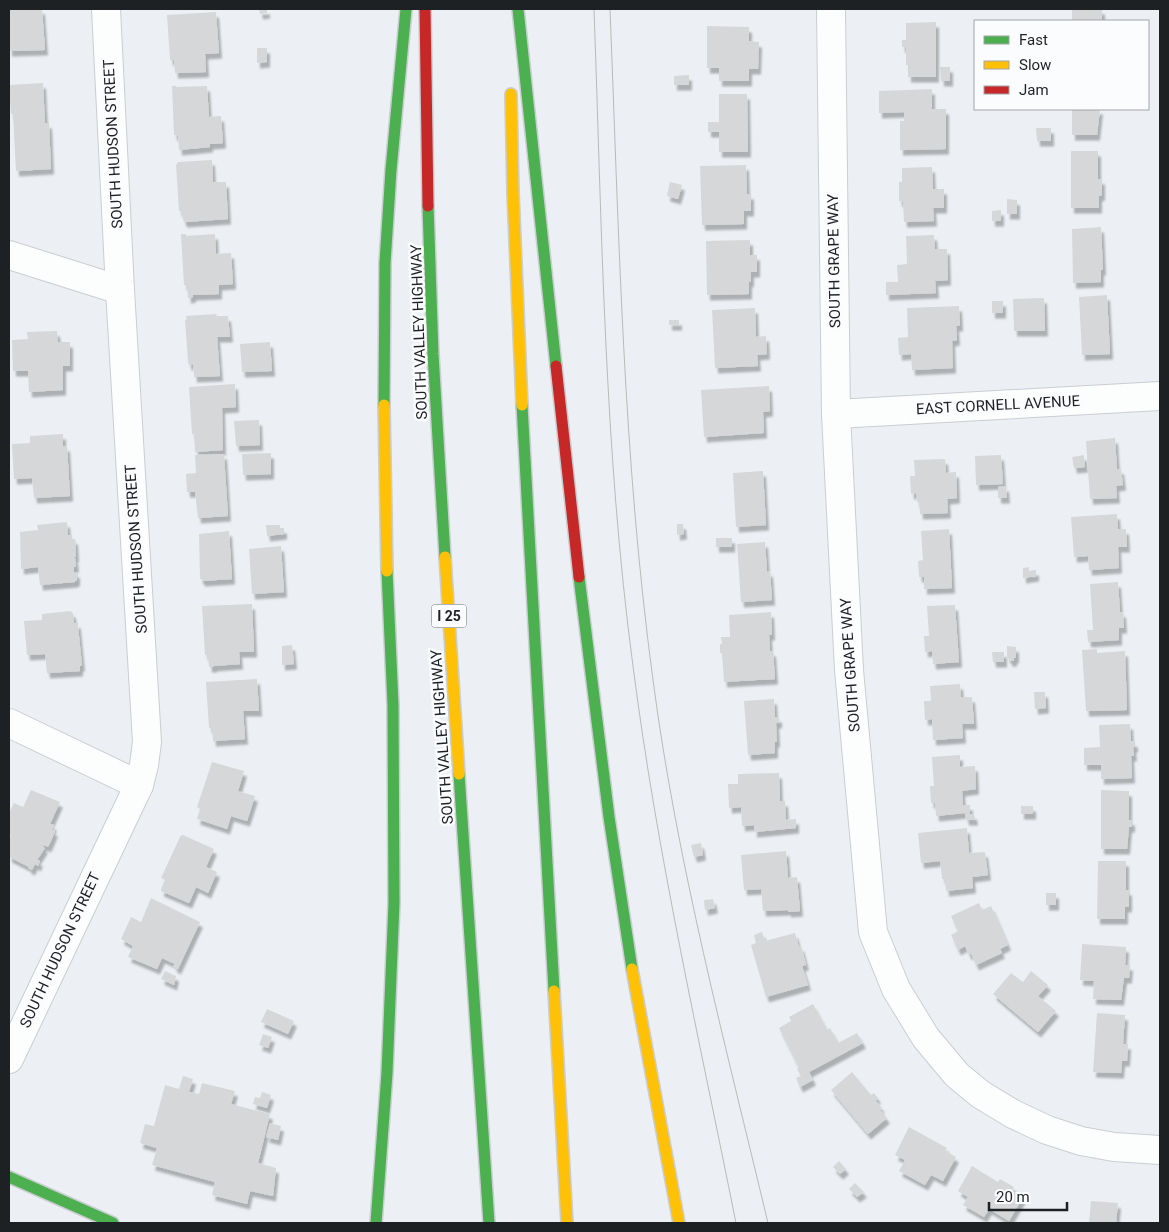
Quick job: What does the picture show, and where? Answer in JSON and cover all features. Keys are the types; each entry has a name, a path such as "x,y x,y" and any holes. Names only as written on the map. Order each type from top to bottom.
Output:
{"main road":[{"path":"376,1223 380,1185 394,903 393,705 385,514 382,358 385,263 391,170 406,9"},
{"name":"SOUTH VALLEY HIGHWAY","path":"425,9 430,258 442,517 489,1223"},
{"path":"510,9 510,48"},
{"path":"518,9 578,569 609,817 658,1120 679,1223"},
{"path":"511,86 512,193 526,499 567,1223"},
{"path":"9,1177 113,1223"},
{"path":"370,1223 380,1185"}],"street":[{"name":"SOUTH HUDSON STREET","path":"9,1059 139,785 147,742 120,290 106,9"},
{"name":"SOUTH GRAPE WAY","path":"831,9 836,414 849,670 873,932 896,989 926,1038 957,1075 988,1099 1013,1114 1047,1130 1081,1141 1114,1147 1160,1150"},
{"path":"9,255 120,290"},
{"name":"EAST CORNELL AVENUE","path":"836,414 1160,396"},
{"path":"9,723 139,785"}],"building":[{"path":"9,9 42,9 45,50 9,51"},
{"path":"259,9 267,9 267,13 260,14"},
{"path":"1072,9 1102,9 1102,20 1072,20"},
{"path":"216,12 219,53 205,54 206,72 175,73 174,60 170,60 167,15"},
{"path":"936,22 936,77 908,77 906,47 902,47 902,40 906,40 906,23"},
{"path":"707,26 749,27 749,41 759,42 758,69 749,69 749,81 719,81 719,68 707,68"},
{"path":"257,48 267,48 267,62 257,63"},
{"path":"940,67 950,67 950,81 941,81"},
{"path":"689,75 689,85 674,85 674,76"},
{"path":"43,83 45,123 49,123 51,169 16,171 13,114 11,114 9,85"},
{"path":"172,86 207,86 209,117 221,116 223,143 210,144 210,147 179,150 178,136 174,135"},
{"path":"932,89 932,109 946,109 946,149 900,150 900,121 904,121 904,112 879,113 879,91"},
{"path":"719,94 747,94 748,152 719,152 719,132 708,132 708,122 719,122"},
{"path":"1072,110 1100,110 1097,135 1072,135"},
{"path":"1036,128 1051,128 1051,141 1037,141"},
{"path":"1071,151 1098,151 1098,179 1102,179 1102,195 1099,196 1099,208 1071,208"},
{"path":"212,160 213,182 226,182 228,219 185,222 182,211 179,211 176,165 178,162"},
{"path":"746,165 747,194 751,194 751,211 744,211 744,224 702,225 700,166"},
{"path":"932,167 933,189 944,189 944,208 933,208 934,221 904,222 903,202 899,201 899,182 902,182 902,168"},
{"path":"670,182 682,185 678,199 667,196"},
{"path":"1007,199 1017,200 1017,214 1007,214"},
{"path":"1001,210 1001,221 992,221 992,211"},
{"path":"1101,227 1103,270 1101,270 1101,282 1073,283 1072,229"},
{"path":"181,234 186,234 186,236 215,234 216,254 231,253 233,284 219,285 219,294 193,295 193,297 188,298 187,285 184,285"},
{"path":"934,235 935,249 947,249 948,280 935,281 936,293 886,295 886,282 898,282 897,265 907,264 906,236"},
{"path":"750,240 750,255 757,255 757,272 751,272 749,294 707,295 706,241"},
{"path":"1107,295 1110,354 1082,355 1079,297"},
{"path":"1044,298 1045,331 1014,331 1013,299"},
{"path":"992,301 1003,301 1003,313 992,313"},
{"path":"959,306 960,326 956,326 957,340 952,341 953,368 912,370 911,354 899,355 898,338 908,337 907,308"},
{"path":"755,308 756,337 766,336 767,354 757,355 758,366 715,368 712,310"},
{"path":"217,314 216,316 228,316 230,337 217,337 220,376 194,377 193,364 189,365 188,362 186,316"},
{"path":"669,320 679,320 679,325 669,325"},
{"path":"57,331 58,342 70,343 70,366 63,366 63,390 29,392 28,371 13,371 12,340 28,339 27,332"},
{"path":"270,342 272,371 242,372 240,344"},
{"path":"235,384 236,407 222,408 223,450 195,452 189,387"},
{"path":"769,386 770,411 763,412 764,433 704,437 701,390"},
{"path":"259,420 260,445 236,446 234,421"},
{"path":"63,434 63,446 67,446 70,496 34,498 32,478 14,479 12,444 30,443 30,436"},
{"path":"1115,438 1117,469 1121,469 1123,485 1116,486 1117,498 1090,499 1086,441"},
{"path":"271,453 271,474 243,475 242,454"},
{"path":"224,454 228,516 198,518 195,492 187,492 186,474 196,473 195,455"},
{"path":"1001,455 1003,484 976,485 975,456"},
{"path":"1084,455 1085,467 1074,468 1072,457"},
{"path":"945,459 946,473 956,472 957,498 947,499 948,513 920,514 916,493 911,494 910,476 915,476 914,460"},
{"path":"763,471 766,525 736,527 733,473"},
{"path":"1006,486 1007,498 998,498 998,487"},
{"path":"1117,514 1118,529 1126,529 1127,547 1118,547 1119,568 1089,570 1088,556 1074,557 1071,517"},
{"path":"67,522 68,535 72,535 72,539 75,539 76,557 73,557 75,558 76,567 74,567 74,573 77,572 77,581 40,585 38,567 21,569 20,532 38,530 37,525"},
{"path":"677,524 683,524 684,534 677,535"},
{"path":"266,525 280,525 280,528 284,528 284,534 267,536"},
{"path":"949,529 952,588 924,589 924,577 919,577 918,561 923,560 921,531"},
{"path":"229,531 232,579 202,581 200,579 199,534"},
{"path":"716,538 732,538 732,547 716,547"},
{"path":"765,542 767,572 770,571 772,600 741,602 737,544"},
{"path":"281,546 284,592 252,594 249,549"},
{"path":"1029,567 1029,571 1036,570 1036,576 1023,578 1023,568"},
{"path":"1118,582 1120,612 1123,612 1124,628 1119,628 1119,640 1088,642 1087,630 1093,630 1090,584"},
{"path":"252,604 254,652 239,652 240,664 209,667 208,655 205,655 202,606"},
{"path":"955,605 959,662 933,664 932,651 925,652 924,636 929,636 927,606"},
{"path":"71,611 74,623 78,623 82,666 80,666 80,671 47,673 45,654 27,655 24,621 42,620 42,614"},
{"path":"771,612 772,635 769,635 770,651 773,651 775,679 724,682 720,644 722,644 721,637 730,637 729,615"},
{"path":"292,645 294,664 282,665 282,646"},
{"path":"1007,646 1016,647 1016,658 1014,658 1014,661 1009,661 1009,658 1007,658"},
{"path":"1097,649 1097,653 1125,651 1127,710 1086,711 1082,650"},
{"path":"992,652 1004,652 1004,662 993,662"},
{"path":"257,679 259,711 243,711 245,739 213,741 212,728 209,728 206,682"},
{"path":"960,684 961,697 972,697 974,724 962,724 963,738 933,740 932,719 925,720 924,701 931,701 930,686"},
{"path":"1034,692 1045,692 1046,708 1035,709"},
{"path":"774,699 775,717 779,717 779,723 776,723 777,742 775,742 775,753 748,755 744,701"},
{"path":"1130,724 1131,741 1135,742 1135,747 1133,747 1134,756 1131,756 1132,778 1101,779 1101,765 1084,765 1084,748 1100,747 1099,725"},
{"path":"960,755 960,767 975,766 976,789 962,791 963,805 970,805 970,814 974,814 975,820 966,820 965,813 936,816 935,803 931,803 930,786 934,786 932,757"},
{"path":"212,762 244,771 238,791 255,796 247,821 231,816 227,829 197,819 200,809 197,807"},
{"path":"779,773 780,801 785,801 786,820 796,819 796,828 754,832 754,825 742,826 741,807 729,808 728,784 738,784 738,774"},
{"path":"31,790 60,802 50,824 54,825 52,830 55,831 51,841 48,847 44,845 43,847 45,848 37,860 40,861 38,866 35,864 32,870 9,857 9,840 11,836 9,835 9,813 14,803 23,807"},
{"path":"1101,790 1129,791 1129,820 1132,820 1132,827 1129,827 1127,849 1101,849"},
{"path":"1021,806 1033,806 1033,814 1021,814"},
{"path":"967,828 969,853 985,852 988,875 972,877 973,888 946,891 945,879 942,879 940,861 921,863 918,833"},
{"path":"181,835 214,849 206,867 217,872 208,893 196,887 189,903 161,891 165,880 161,878"},
{"path":"701,843 703,855 694,857 691,845"},
{"path":"786,851 788,878 797,877 800,911 763,911 761,889 744,890 741,855"},
{"path":"1098,861 1126,861 1126,890 1129,890 1129,907 1125,907 1125,919 1097,919"},
{"path":"1046,893 1056,893 1056,905 1046,905"},
{"path":"151,898 200,922 178,969 173,966 175,964 162,958 157,969 128,957 133,946 121,939 131,917 141,922"},
{"path":"713,899 715,908 705,910 704,900"},
{"path":"979,903 982,910 991,906 1008,945 1000,949 1002,953 976,965 971,953 969,955 965,946 958,950 951,935 958,931 951,916"},
{"path":"762,932 765,941 795,933 806,965 802,966 808,985 766,997 751,945 756,943 754,935"},
{"path":"1082,944 1126,947 1125,965 1130,965 1129,978 1124,978 1121,1000 1093,999 1094,981 1080,980"},
{"path":"165,971 176,976 174,985 161,979"},
{"path":"1031,971 1048,985 1038,996 1056,1011 1038,1032 993,994 1011,973 1023,982"},
{"path":"813,1004 827,1030 830,1028 838,1043 857,1033 863,1043 809,1072 813,1080 800,1087 796,1078 801,1076 797,1069 799,1068 779,1028 791,1021 789,1017"},
{"path":"267,1009 294,1021 288,1034 261,1022"},
{"path":"1097,1013 1125,1015 1123,1044 1128,1044 1127,1061 1122,1061 1121,1073 1093,1072"},
{"path":"263,1034 272,1037 268,1048 259,1045"},
{"path":"852,1072 871,1095 874,1093 878,1098 875,1100 887,1118 868,1134 831,1090"},
{"path":"183,1076 193,1079 189,1092 199,1094 202,1083 235,1091 231,1104 270,1114 258,1163 276,1168 273,1196 250,1191 247,1204 212,1195 215,1182 152,1165 157,1148 140,1143 145,1124 154,1126 165,1085 179,1089"},
{"path":"262,1092 271,1095 267,1108 253,1104 255,1097 260,1098"},
{"path":"270,1123 281,1126 278,1140 266,1137"},
{"path":"909,1127 947,1148 945,1151 956,1157 943,1181 931,1175 925,1185 899,1171 905,1160 895,1155"},
{"path":"839,1161 846,1169 840,1174 833,1167"},
{"path":"972,1166 998,1182 1000,1179 1014,1187 1012,1191 1023,1197 1009,1221 989,1209 984,1217 963,1205 968,1197 958,1191"},
{"path":"855,1183 864,1192 857,1197 849,1189"},
{"path":"1091,1201 1118,1203 1116,1223 1089,1223"}],"tram line":[{"path":"594,9 602,256 610,421 623,584 643,736 666,876 736,1223"},
{"path":"610,9 629,429 643,597 653,680 675,817 703,953 768,1223"}],"traffic: fast":[{"path":"384,405 385,263 391,170 406,9"},
{"path":"518,9 556,366"},
{"path":"428,206 433,354 445,557"},
{"path":"522,405 554,991"},
{"path":"376,1223 387,1073 394,903 393,705 387,571"},
{"path":"579,577 609,817 632,969"},
{"path":"459,774 489,1223"},
{"path":"9,1177 113,1223"}],"traffic: slow":[{"path":"511,94 513,193 522,405"},
{"path":"384,405 387,571"},
{"path":"445,557 459,774"},
{"path":"632,969 679,1223"},
{"path":"554,991 567,1223"}],"traffic: jam":[{"path":"425,9 428,206"},
{"path":"556,366 579,577"}]}
